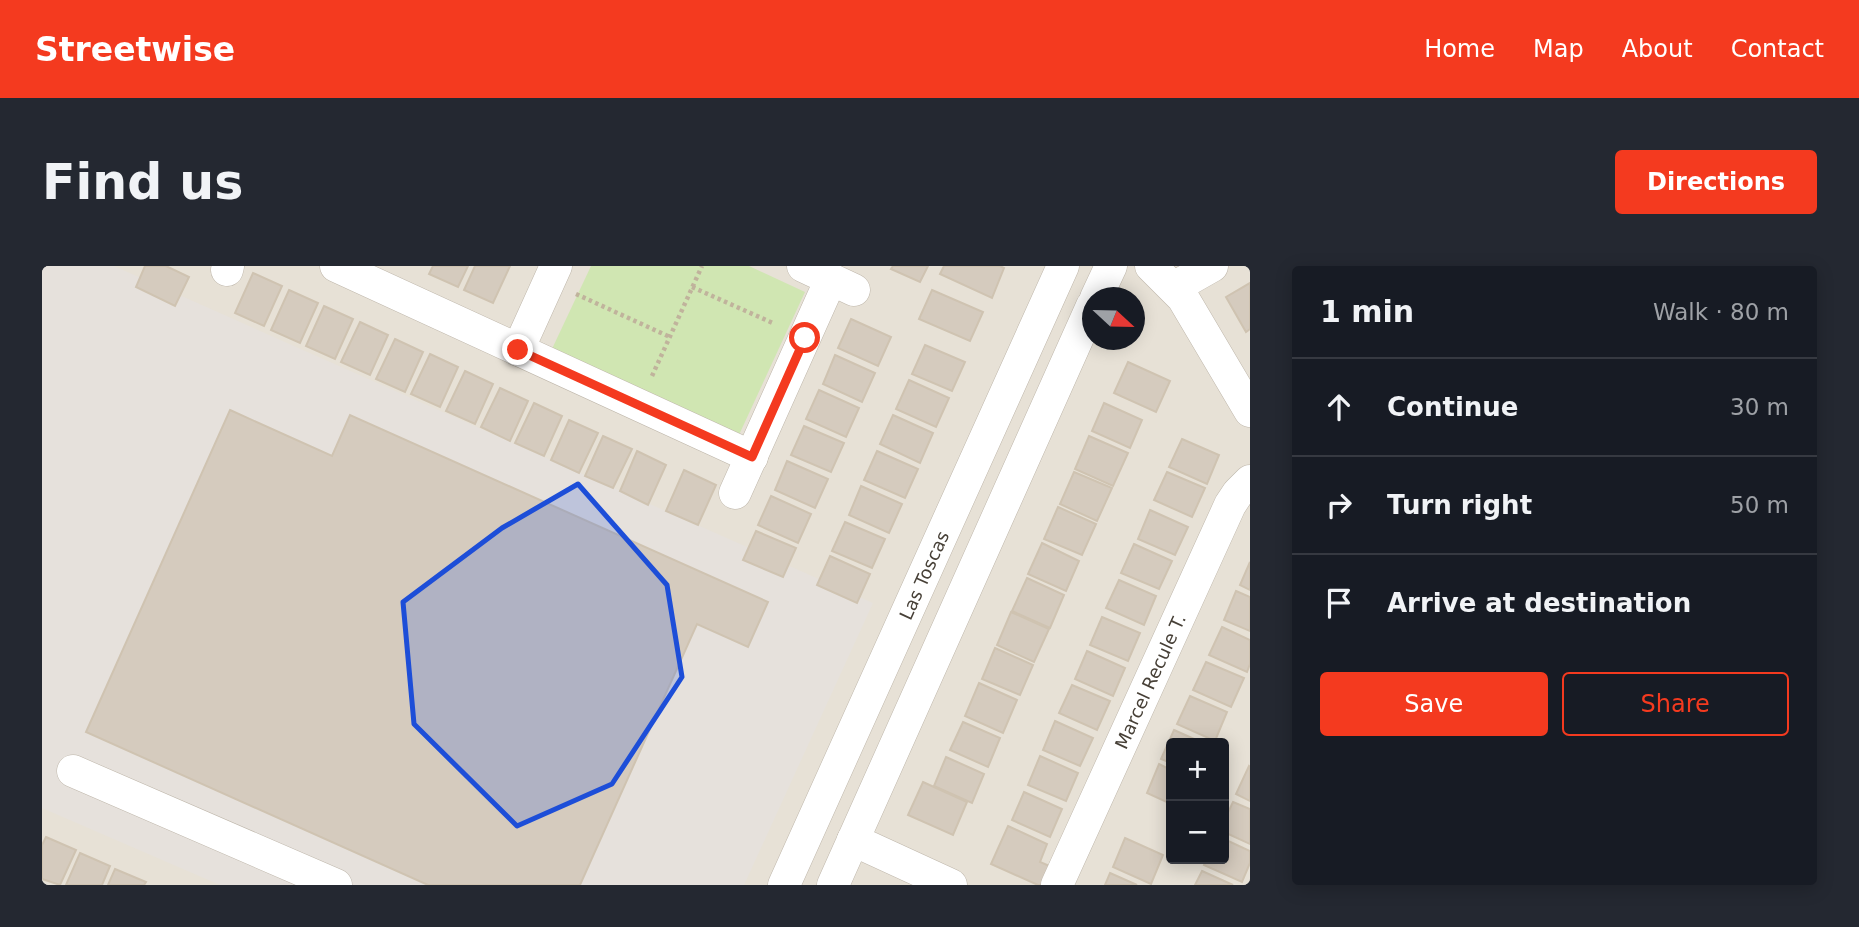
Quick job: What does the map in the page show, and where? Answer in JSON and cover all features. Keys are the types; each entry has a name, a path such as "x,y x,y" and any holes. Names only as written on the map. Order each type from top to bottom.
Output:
{"street":[{"path":"336,266 752,457"},
{"path":"735,493 805,338 843,284 803,266"},
{"name":"Las Toscas","path":"784,885 1063,266"},
{"path":"1102,287 1111,266"},
{"path":"1151,266 1175,287 1250,411"},
{"path":"1175,287 1212,266"},
{"path":"518,350 563,279"},
{"path":"833,885 1082,330"},
{"name":"Marcel Recule T.","path":"1057,885 1230,505 1250,481"},
{"path":"73,771 336,885"},
{"path":"853,840 951,885"}],"path":[{"path":"639,405 702,266"},
{"path":"563,279 670,337"},
{"path":"692,287 805,338"}],"highlighted area":[{"path":"578,484 667,585 682,677 612,784 517,826 414,724 403,602 502,528"}],"shaded area":[{"path":"42,266 1250,266 1250,885 42,885"},
{"path":"42,266 114,266 873,603 744,885 220,885 42,808"}],"green space":[{"path":"591,266 749,266 805,292 738,437 551,351"}],"building":[{"path":"145,266 166,266 189,277 175,306 136,287"},
{"path":"433,266 468,266 458,287 429,274"},
{"path":"475,266 510,266 493,303 464,290"},
{"path":"893,266 928,266 920,282 891,269"},
{"path":"944,266 1004,268 992,298 940,274"},
{"path":"253,273 282,286 264,326 235,313"},
{"path":"1250,283 1250,329 1246,332 1226,297"},
{"path":"289,290 318,303 300,343 271,330"},
{"path":"932,290 983,312 970,341 919,319"},
{"path":"324,306 353,319 335,359 306,346"},
{"path":"851,319 891,337 878,366 838,348"},
{"path":"360,322 388,335 370,375 341,362"},
{"path":"395,339 423,352 405,392 376,379"},
{"path":"925,345 965,362 952,391 912,374"},
{"path":"430,354 458,367 440,407 411,394"},
{"path":"835,355 875,373 862,402 823,384"},
{"path":"1128,362 1170,381 1156,412 1114,393"},
{"path":"465,371 493,384 475,424 446,411"},
{"path":"909,380 949,398 936,427 896,409"},
{"path":"500,388 528,401 510,441 481,427"},
{"path":"819,390 859,408 846,437 806,419"},
{"path":"534,403 562,416 544,456 515,443"},
{"path":"1104,403 1142,420 1130,448 1092,431"},
{"path":"230,410 332,456 350,415 768,602 748,647 697,624 580,885 428,885 86,732"},
{"path":"893,415 933,433 920,463 880,444"},
{"path":"569,420 598,433 579,473 551,460"},
{"path":"804,426 844,443 831,472 791,455"},
{"path":"603,436 632,449 613,488 585,476"},
{"path":"1089,436 1128,453 1113,486 1075,469"},
{"path":"1182,439 1219,455 1207,484 1169,467"},
{"path":"637,451 666,465 648,505 620,491"},
{"path":"877,451 918,469 905,498 864,480"},
{"path":"787,461 828,479 815,508 775,490"},
{"path":"684,470 716,485 698,525 666,511"},
{"path":"1074,472 1112,488 1097,521 1060,504"},
{"path":"1167,472 1205,488 1192,517 1154,500"},
{"path":"861,486 902,504 889,533 849,515"},
{"path":"771,496 811,514 798,543 758,525"},
{"path":"1058,507 1096,524 1082,555 1044,539"},
{"path":"1150,510 1188,527 1175,555 1138,539"},
{"path":"845,522 885,539 872,568 832,551"},
{"path":"756,531 796,548 783,577 743,560"},
{"path":"1042,543 1079,561 1066,591 1028,574"},
{"path":"1134,544 1172,561 1159,589 1121,573"},
{"path":"830,556 870,574 857,603 817,585"},
{"path":"1250,562 1250,590 1240,585"},
{"path":"1027,578 1064,595 1050,628 1012,611"},
{"path":"1119,580 1156,596 1144,625 1106,608"},
{"path":"1236,591 1250,597 1250,631 1224,620"},
{"path":"1011,612 1049,629 1034,662 997,645"},
{"path":"1102,617 1140,633 1128,661 1090,645"},
{"path":"1222,627 1250,640 1250,664 1247,672 1209,655"},
{"path":"995,648 1033,665 1020,695 982,679"},
{"path":"1087,651 1125,668 1113,696 1075,679"},
{"path":"1206,662 1244,678 1231,707 1193,690"},
{"path":"979,683 1017,700 1003,733 965,716"},
{"path":"1072,685 1110,701 1097,730 1059,713"},
{"path":"1190,696 1227,712 1216,738 1208,738 1177,724"},
{"path":"1055,721 1093,738 1080,766 1043,750"},
{"path":"963,722 1000,738 988,767 950,750"},
{"path":"1174,730 1192,738 1170,738"},
{"path":"1166,748 1166,761 1161,759"},
{"path":"1040,756 1078,773 1066,801 1028,785"},
{"path":"946,757 984,774 972,803 934,786"},
{"path":"1159,764 1166,768 1166,802 1147,793"},
{"path":"1250,767 1250,801 1236,794"},
{"path":"923,782 967,802 953,835 908,815"},
{"path":"1024,792 1062,809 1050,837 1012,820"},
{"path":"1233,802 1250,809 1250,844 1229,834 1229,810"},
{"path":"1008,826 1047,844 1040,862 1052,867 1045,885 1038,885 991,864"},
{"path":"46,837 76,850 60,885 42,879 42,845"},
{"path":"1125,838 1163,855 1151,884 1113,867"},
{"path":"1229,841 1250,851 1250,863 1242,882 1204,865 1229,864"},
{"path":"80,853 110,866 102,885 66,885"},
{"path":"115,869 146,882 144,885 108,885"},
{"path":"1202,871 1233,885 1195,885"},
{"path":"1110,873 1137,885 1105,885"}],"route":[{"path":"518,350 752,457 805,338"}]}
